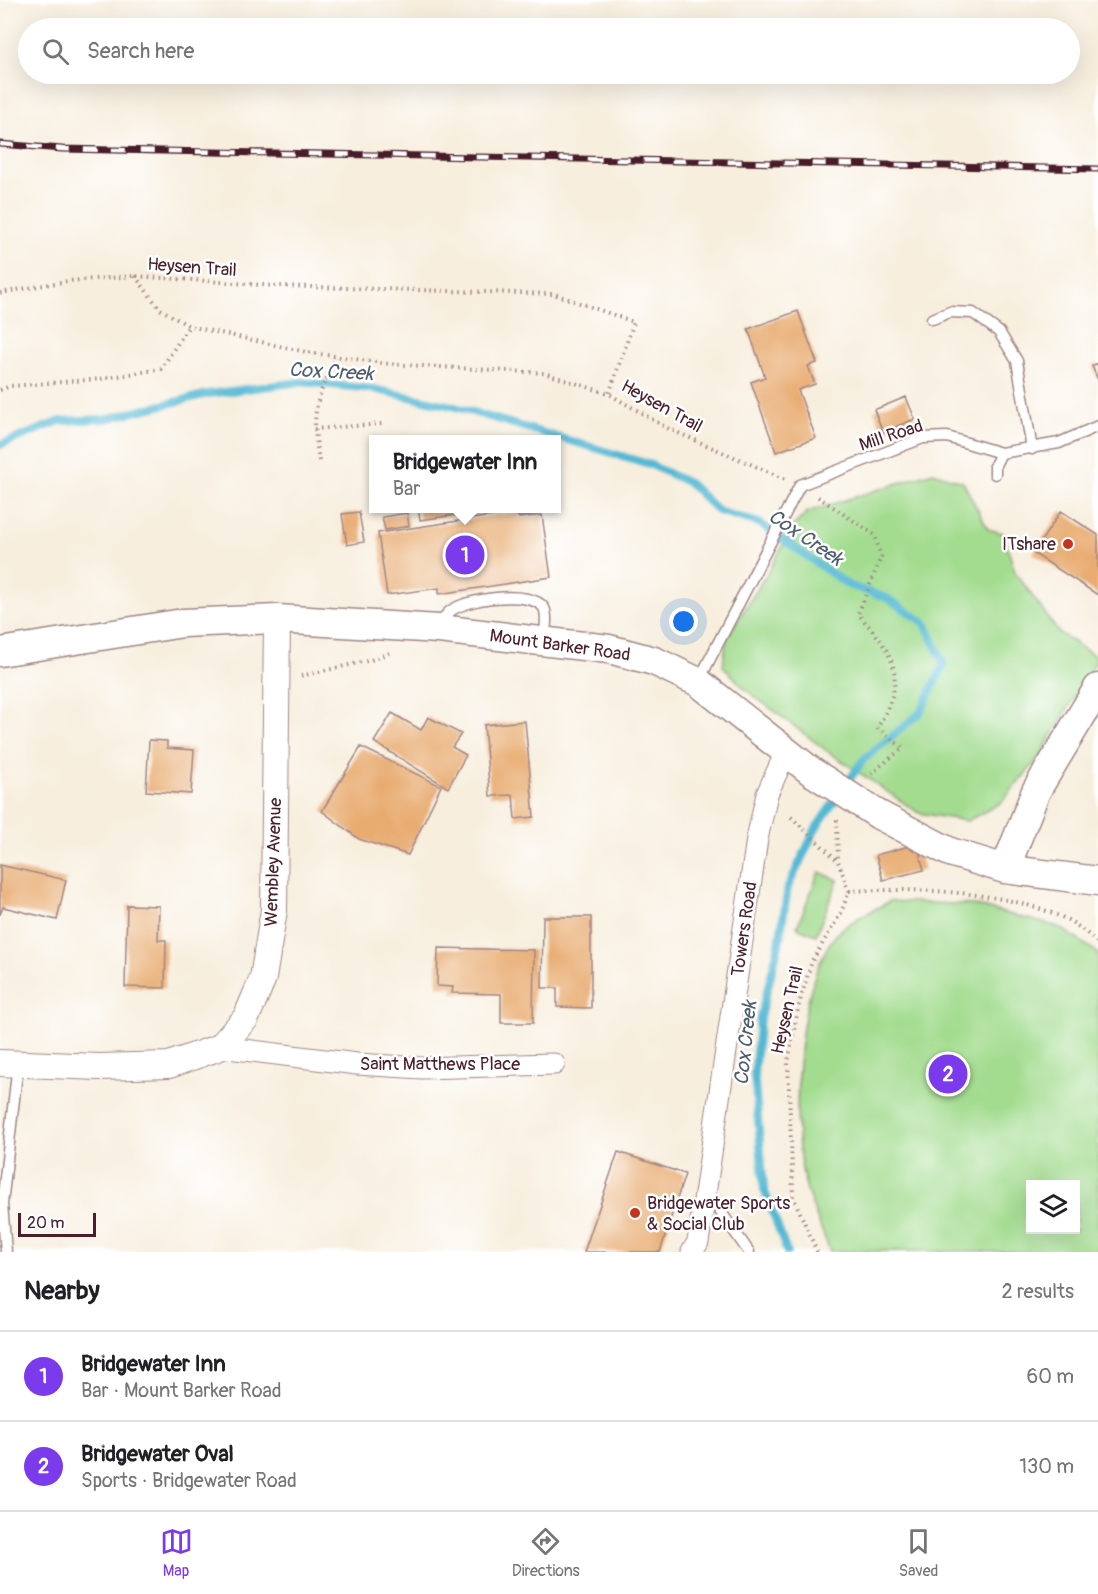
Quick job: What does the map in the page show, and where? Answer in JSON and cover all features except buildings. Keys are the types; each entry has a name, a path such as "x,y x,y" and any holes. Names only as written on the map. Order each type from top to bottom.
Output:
{"main road":[{"name":"Mount Barker Road","path":"0,652 183,623 277,619 439,629 609,649 654,661 698,682 812,772 879,815 950,852 1005,869 1098,881"},
{"path":"1005,869 1036,791 1097,693"}],"street":[{"name":"Wembley Avenue","path":"9,1064 99,1067 169,1065 220,1047 246,1018 263,978 274,910 277,619"},
{"name":"Towers Road","path":"692,1252 698,1242 757,839 767,794 786,752"},
{"name":"Saint Matthews Place","path":"220,1047 422,1068 554,1064"}],"lane":[{"path":"932,319 950,312 973,313 999,332 1017,361 1032,448"},
{"name":"Mill Road","path":"800,485 923,438 947,437 1001,453 1059,443 1098,426"},
{"path":"994,474 1001,453"},
{"path":"698,682 800,485"},
{"path":"439,629 447,614 460,605 507,597 527,598 539,602 546,611 544,640"},
{"path":"6,1252 2,1204 9,1064"},
{"path":"705,1190 749,1252"}],"path":[{"name":"Heysen Trail","path":"0,293 67,281 135,276 277,286 554,294 634,322 609,394 667,428 800,485 875,535 881,557 858,614 883,641 893,663 896,686 892,705 877,728 903,748 880,769 860,781"},
{"path":"135,276 160,309 189,326 336,357 389,364 544,373 609,394"},
{"path":"0,390 11,386 100,379 161,369 189,326"},
{"path":"319,461 314,429 317,397 336,357"},
{"path":"314,429 382,424"},
{"path":"298,677 387,655 394,645"},
{"path":"837,816 838,861 849,891 888,889 940,892 1020,904 1043,909 1071,922 1098,943"},
{"path":"791,817 838,861"},
{"name":"Heysen Trail","path":"817,1252 794,1196 788,1062 799,1004 812,961 841,914 849,891"}],"green space":[{"path":"933,472 963,482 988,529 1003,533 1015,572 1059,633 1098,658 1038,759 1001,803 967,821 919,813 827,751 745,689 723,666 726,639 770,569 793,526 808,512"},
{"path":"819,872 838,880 816,935 797,927"},
{"path":"890,901 973,905 1059,927 1098,953 1098,1252 830,1251 814,1211 802,1169 797,1114 798,1080 806,1011 814,979 825,952 839,932"}],"waterway":[{"name":"Cox Creek","path":"0,445 60,421 105,419 208,394 300,382 373,389 452,406 550,435"},
{"name":"Cox Creek","path":"561,438 649,464 689,483 718,511 759,523 848,585 887,598 925,623 944,664 920,713 863,760 845,786"},
{"name":"Cox Creek","path":"787,1252 764,1189 754,1073 760,1017 779,944 788,887 816,828 838,796"}],"railway":[{"path":"0,144 62,149 1098,169"}],"place":[{"name":"ITshare","path":"1068,544"},
{"name":"Bridgewater Inn","path":"465,555"},
{"name":"Bridgewater Oval","path":"948,1074"},
{"name":"Bridgewater Sports & Social Club","path":"635,1213"}]}
